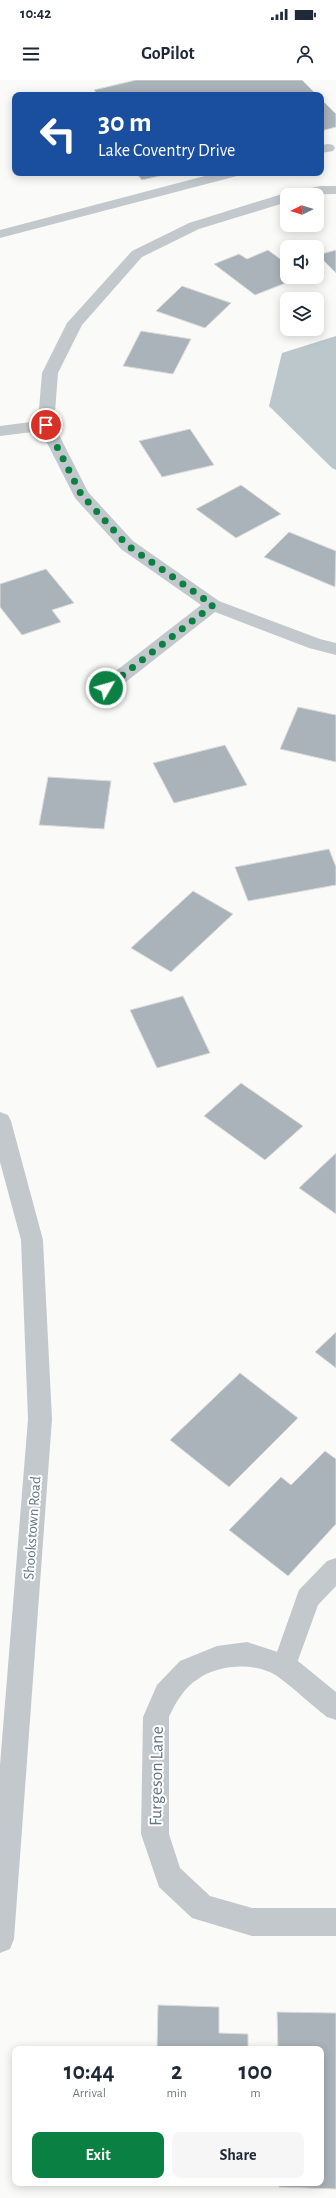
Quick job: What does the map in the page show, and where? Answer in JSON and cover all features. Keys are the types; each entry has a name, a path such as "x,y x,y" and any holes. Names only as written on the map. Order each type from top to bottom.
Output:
{"street":[{"path":"324,190 336,190"},
{"path":"280,199 194,226 137,254 75,323 50,373 46,425 81,494 127,545 213,605 315,644 336,649"},
{"path":"0,431 46,425"},
{"path":"106,688 213,605"},
{"name":"Shookstown Road","path":"0,1121 32,1240 40,1419 0,1939"},
{"name":"Furgeson Lane","path":"336,1708 284,1666 247,1654 217,1658 189,1670 166,1694 156,1717 155,1834 169,1877 202,1908 252,1922 336,1922"}],"lane":[{"path":"0,234 221,176"},
{"path":"284,1666 308,1598 336,1569"}],"shaded area":[{"path":"336,336 336,470 332,468 269,406 282,353"}],"building":[{"path":"136,80 302,80 314,92 96,92 94,90"},
{"path":"324,102 336,114 336,127 324,130"},
{"path":"139,176 160,176 142,180"},
{"path":"268,250 280,259 280,284 283,284 255,295 214,264 239,254 247,259"},
{"path":"336,250 336,273 324,261 324,253"},
{"path":"182,286 231,303 205,328 156,311"},
{"path":"141,331 191,339 173,374 123,366"},
{"path":"190,429 214,465 162,477 139,441"},
{"path":"241,485 281,514 236,538 196,509"},
{"path":"289,532 336,551 335,587 264,557"},
{"path":"46,569 74,603 52,610 61,622 22,635 0,607 0,584"},
{"path":"298,707 336,715 336,762 280,749"},
{"path":"225,745 247,785 174,803 153,763"},
{"path":"48,777 111,781 104,829 39,825"},
{"path":"329,849 336,867 336,885 248,901 235,867"},
{"path":"193,891 233,914 171,972 131,948"},
{"path":"183,996 210,1053 157,1068 130,1010"},
{"path":"241,1083 303,1126 265,1160 204,1116"},
{"path":"336,1153 336,1214 299,1188"},
{"path":"336,1332 336,1368 315,1352"},
{"path":"240,1373 298,1418 229,1487 170,1440"},
{"path":"325,1451 336,1459 336,1524 288,1576 229,1530 281,1477 291,1485"},
{"path":"158,2005 219,2007 219,2033 248,2034 248,2046 157,2046"},
{"path":"277,2012 336,2013 336,2189 279,2187 324,2186 324,2046 278,2046"}],"route":[{"path":"46,425 81,494 127,545 213,605 106,688"}]}
